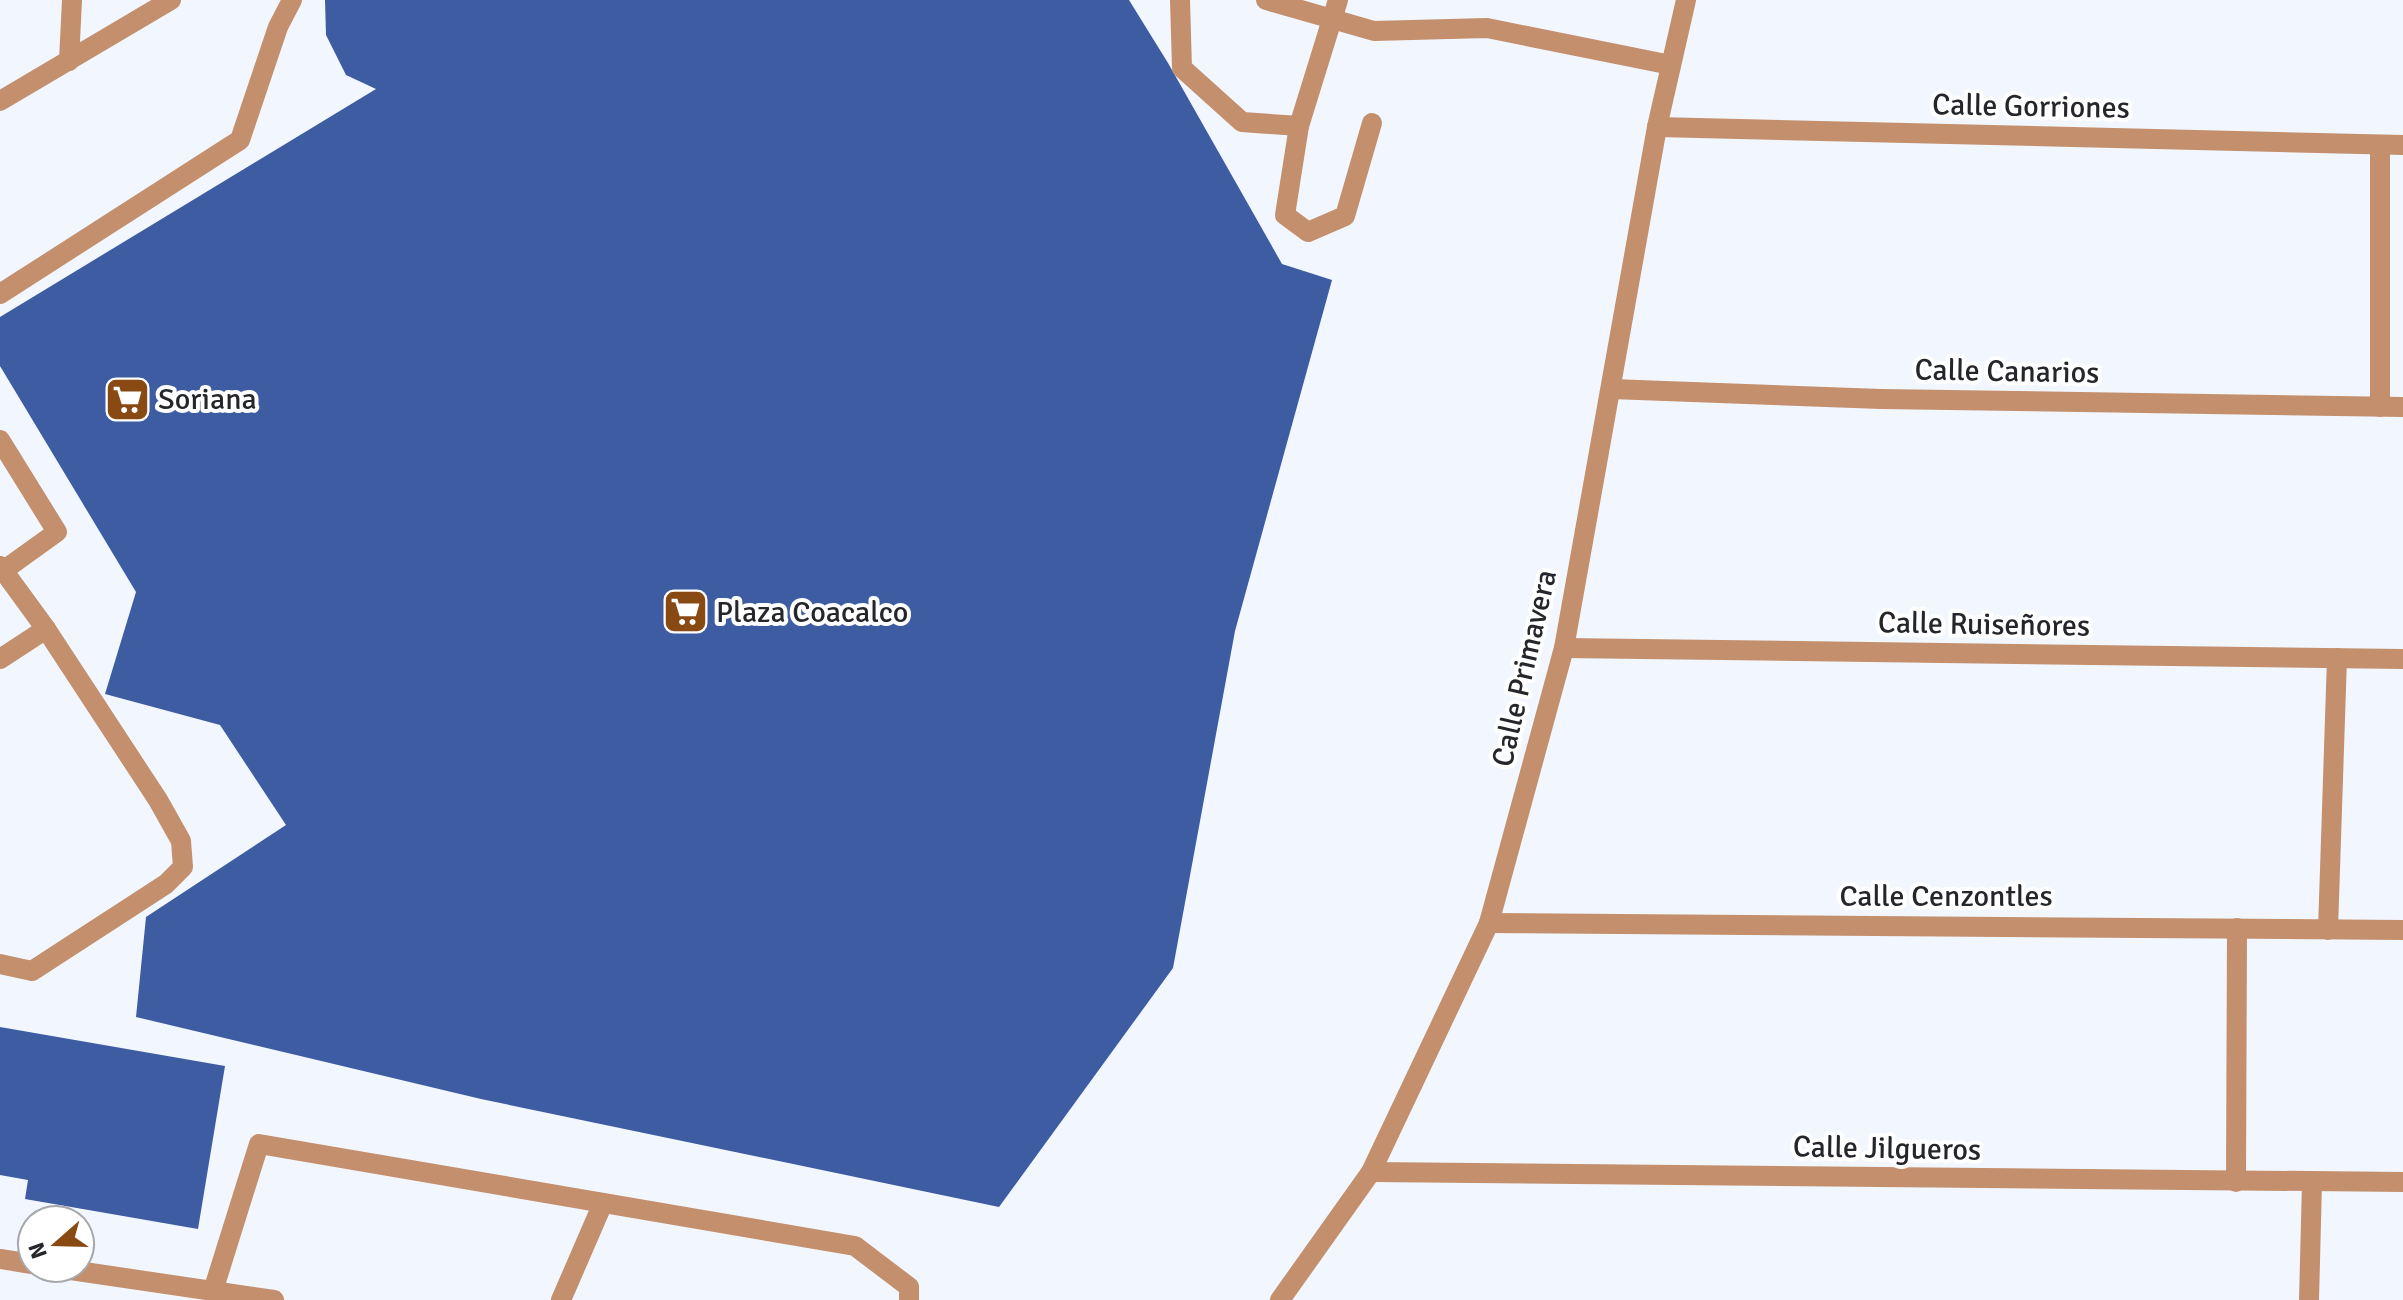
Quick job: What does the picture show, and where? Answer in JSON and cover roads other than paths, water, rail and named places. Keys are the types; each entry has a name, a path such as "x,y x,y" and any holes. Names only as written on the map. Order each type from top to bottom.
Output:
{"street":[{"path":"69,61 72,0"},
{"path":"0,101 171,0"},
{"path":"0,294 240,140 278,27 292,0"},
{"path":"1180,0 1182,68 1242,122 1299,126"},
{"path":"1266,0 1335,9 1374,31 1487,28 1671,65"},
{"name":"Calle Primavera","path":"1280,1300 1371,1172 1489,923 1564,648 1657,127 1686,0"},
{"path":"1335,9 1299,126 1285,215 1308,232 1345,216 1372,123"},
{"name":"Calle Gorriones","path":"1657,127 2403,145"},
{"path":"2380,145 2380,407"},
{"name":"Calle Canarios","path":"1611,389 1881,399 2403,407"},
{"path":"0,440 57,532 1,570 46,629 158,800 181,841 183,867 166,884 32,971 0,964"},
{"path":"0,659 46,629"},
{"name":"Calle Ruiseñores","path":"1564,648 2403,659"},
{"path":"2328,930 2337,658"},
{"name":"Calle Cenzontles","path":"1489,923 2403,930"},
{"path":"2236,1182 2237,928"},
{"path":"213,1291 259,1144 855,1246 909,1287 909,1300"},
{"name":"Calle Jilgueros","path":"1371,1172 2403,1182"},
{"path":"2309,1300 2312,1183"},
{"path":"561,1300 603,1203"},
{"path":"96,1274 274,1300"}],"place":[{"name":"Soriana","path":"127,399"},
{"name":"Plaza Coacalco","path":"685,612"}]}
